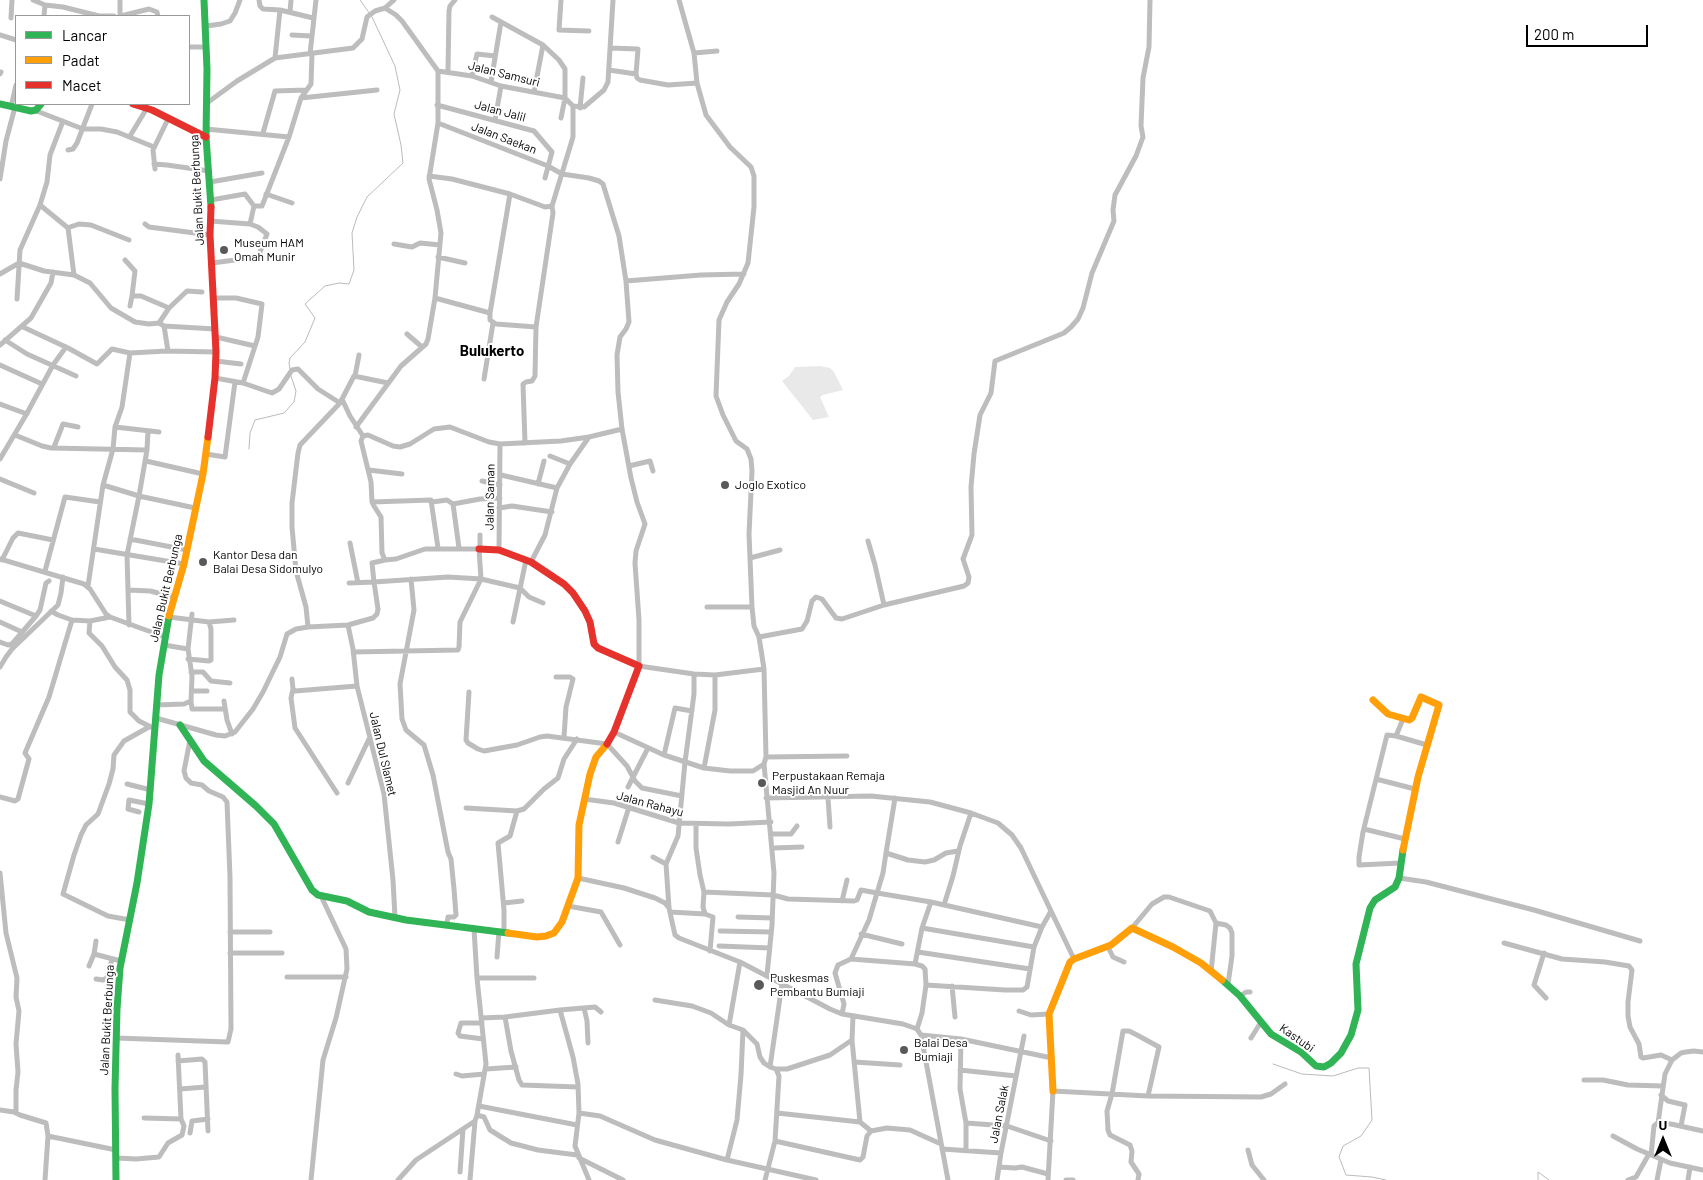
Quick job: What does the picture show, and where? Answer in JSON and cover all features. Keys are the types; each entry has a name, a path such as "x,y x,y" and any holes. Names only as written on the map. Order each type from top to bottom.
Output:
{"street":[{"path":"11,18 12,0"},
{"path":"34,0 45,5 63,7 96,15"},
{"path":"63,0 63,7"},
{"path":"120,0 121,15"},
{"name":"Jalan Bukit Berbunga","path":"116,1180 116,1009 121,961 140,865 151,790 152,728 156,718 164,641 184,564 203,474 215,378 216,352 210,235 211,200 206,137 206,26 204,0"},
{"path":"206,26 221,24 230,20 236,13 240,0"},
{"path":"259,0 261,8 280,10 313,18"},
{"path":"290,12 291,0"},
{"path":"254,206 262,206 289,137 301,98 311,83 311,36 316,0"},
{"path":"207,104 236,80 276,58 351,49 362,39 367,16 385,8 394,0"},
{"path":"448,71 449,11 450,6 455,0"},
{"path":"561,0 559,30 589,31"},
{"path":"565,98 573,106 580,108 594,100 606,88 609,70 613,0"},
{"path":"679,0 694,53 697,83 706,115 730,147 749,164 754,172 753,224 748,263 744,274 727,302 720,320 716,396 736,441 746,449 751,459 749,534 752,608 754,626 759,637 764,669 766,757 764,764 766,798 771,822 774,873 767,975"},
{"path":"759,637 802,630 807,622 812,601 816,598 822,599 836,618 842,619 884,605 964,586 969,582 963,559 972,535 971,487 974,454 980,414 990,393 995,361 1064,333 1078,319 1083,308 1092,273 1114,221 1115,195 1136,156 1143,137 1141,126 1143,78 1150,48 1150,0"},
{"path":"44,15 45,5"},
{"path":"125,15 150,8 157,12 158,15"},
{"path":"356,427 401,366 426,344 435,298 440,245 441,229 429,176 438,123 438,71 402,21 385,8"},
{"path":"276,58 280,10"},
{"path":"492,17 543,45 559,60 565,69 565,98 561,118"},
{"path":"491,82 501,22"},
{"path":"0,35 15,40"},
{"path":"292,35 311,36"},
{"path":"534,92 543,45"},
{"path":"190,47 206,47"},
{"path":"610,48 638,49 636,74 638,79 655,84 668,85 697,83"},
{"path":"694,53 717,51"},
{"path":"472,76 477,54 495,56"},
{"path":"609,70 636,74"},
{"name":"Jalan Samsuri","path":"438,71 472,76 501,86 565,98"},
{"path":"580,108 583,78"},
{"path":"495,120 501,86"},
{"path":"263,134 275,91 306,90"},
{"path":"301,98 378,90"},
{"path":"0,179 1,164 15,92"},
{"path":"0,104 34,110 83,129 106,130 130,136 154,147"},
{"path":"34,110 40,105"},
{"path":"68,150 74,148 92,105"},
{"path":"136,105 147,108 206,137"},
{"name":"Jalan Jalil","path":"437,105 536,133 552,152 545,178"},
{"path":"525,443 523,384 532,381 535,376 536,327 553,213 552,206 573,137 573,106"},
{"path":"130,136 147,108"},
{"path":"168,119 154,147 152,157 154,167 166,165 209,172"},
{"path":"17,299 20,250 40,205 47,182 50,155 63,121"},
{"name":"Jalan Saekan","path":"438,123 548,166 562,174"},
{"path":"206,129 289,137"},
{"path":"210,182 262,173"},
{"path":"180,725 204,761 274,824 312,890 320,896 347,901 369,912 401,919 447,923 474,930 503,929 536,937 551,935 559,928 578,878 579,825 596,757 614,732 638,666 639,620 635,563 636,551 645,524 637,502 629,466 618,392 617,355 620,337 629,322 626,281 619,236 603,184 589,178 562,174"},
{"path":"429,176 452,179 510,194 545,207 552,206"},
{"path":"211,200 245,194 254,206 250,224"},
{"path":"266,194 292,203"},
{"path":"484,380 492,323 490,313 510,194"},
{"path":"40,205 68,228 74,275"},
{"path":"210,221 250,224 267,233 259,257 212,263"},
{"path":"68,228 76,224 85,224 130,240"},
{"path":"145,224 149,227 210,235"},
{"path":"394,244 412,247 420,243 440,245"},
{"path":"438,257 465,263"},
{"path":"125,260 135,271 130,306"},
{"path":"0,274 19,263 44,272 74,275 90,283 111,308 135,322 215,333 256,346"},
{"path":"0,345 23,327 36,310 51,283 53,272"},
{"path":"626,281 744,274"},
{"path":"168,351 162,325 169,308 187,290 202,292"},
{"path":"132,296 141,296 169,308"},
{"path":"213,298 236,298 262,303 256,346 243,383"},
{"path":"435,298 490,313"},
{"path":"492,323 536,327"},
{"path":"23,327 97,364 112,348 130,353 168,351 216,352"},
{"path":"407,334 422,347"},
{"path":"5,340 27,354 76,376"},
{"path":"0,459 53,365 66,347"},
{"path":"88,586 102,485 113,449 115,428 122,407 130,353"},
{"path":"308,628 306,607 296,571 292,527 292,504 298,453 300,445 341,401 355,376 359,355"},
{"path":"216,361 241,364"},
{"path":"0,365 42,384"},
{"path":"215,378 275,392 279,389 290,371 299,370 318,389 341,401 363,436"},
{"path":"355,376 388,383"},
{"path":"206,454 225,457 235,382"},
{"path":"0,404 27,414"},
{"path":"54,447 63,424 78,426"},
{"path":"363,436 368,435 393,446 400,447 410,444 434,429 450,426 489,442 500,444 589,437 622,429"},
{"path":"115,428 160,432"},
{"path":"129,625 127,555 146,461 148,430"},
{"path":"15,435 42,446 147,450"},
{"path":"363,436 361,441 368,470 372,502 381,517 384,560"},
{"path":"512,622 529,561 545,535 557,488 570,464 589,437"},
{"name":"Jalan Saman","path":"499,550 500,444"},
{"path":"550,456 570,464"},
{"path":"146,461 203,474"},
{"path":"538,484 544,461"},
{"path":"629,466 650,461 653,471"},
{"path":"368,470 402,474"},
{"path":"501,475 557,488"},
{"path":"0,479 34,494"},
{"path":"482,481 500,485"},
{"path":"102,485 139,496 195,508"},
{"path":"45,571 65,497 100,502"},
{"path":"372,502 428,499 432,502 447,500 453,504 480,499 500,498"},
{"path":"432,502 438,548"},
{"path":"453,504 459,548"},
{"path":"499,508 512,506 552,512"},
{"path":"53,540 18,533 1,559 52,573 88,586 103,610 110,617 164,641 188,649"},
{"path":"353,652 458,650 460,647 460,622 481,579 480,535"},
{"path":"130,539 187,550"},
{"path":"868,541 884,605"},
{"path":"350,543 358,583"},
{"path":"156,718 216,735 225,736 232,734 240,727 263,692 280,657 287,634 296,629 348,626 370,619 377,614 378,609 372,563 396,559 418,551 438,548 499,550 529,561 569,588 585,611 590,622 593,642 598,648 638,666 694,674 764,669"},
{"path":"94,549 184,564"},
{"path":"750,558 780,550"},
{"path":"0,642 8,645 12,644 36,616 40,610 52,573"},
{"path":"0,667 12,649 23,641 51,610 56,608 60,601 63,577"},
{"path":"349,584 448,577 481,579 520,588 529,597 542,603"},
{"path":"411,579 414,610 400,684 402,719 406,730 424,745 435,782 448,852 451,859 453,879 456,915 448,917 447,923"},
{"path":"128,590 150,591 174,597"},
{"path":"0,601 36,616"},
{"path":"707,607 752,608"},
{"path":"51,610 58,615 72,620 90,621 110,617"},
{"path":"169,617 191,617 209,622 234,620"},
{"path":"191,617 188,659 192,672 191,702 193,710 225,709"},
{"path":"0,797 15,801 18,799 29,759 25,753 49,696 72,620"},
{"path":"90,621 90,633 127,680 130,690 130,712 138,721 152,728"},
{"path":"0,622 22,632"},
{"path":"188,659 211,660 211,630 209,622"},
{"name":"Jalan Dul Slamet","path":"348,626 357,686 384,794 401,919"},
{"path":"192,672 203,672 212,681 230,683"},
{"path":"694,674 694,694 678,836 666,864 670,910 677,937 740,962 842,1014 903,1024 917,1029 921,1035 948,1180"},
{"path":"704,768 715,710 715,674"},
{"path":"556,676 573,679 566,707 564,737"},
{"path":"292,679 293,689 291,698 295,728 336,793"},
{"path":"293,689 295,691 357,686"},
{"path":"192,691 207,691"},
{"path":"469,692 466,740 478,749 484,751 517,745 541,736 564,737 607,744 627,766 632,776 644,790 682,796"},
{"path":"1373,700 1388,714 1403,719 1411,718 1421,697 1440,705 1426,745 1415,789 1400,864 1400,878 1426,882 1534,910 1640,941"},
{"path":"224,701 227,720 232,734"},
{"path":"156,705 191,702"},
{"path":"664,755 675,708 692,712"},
{"path":"1396,736 1403,719"},
{"path":"130,920 108,916 63,894 74,855 86,825 98,814 109,784 114,755 124,741 152,728"},
{"path":"614,732 664,755 704,768 754,771 764,764"},
{"path":"1400,864 1359,866 1364,829 1388,734 1426,745"},
{"path":"348,783 369,739"},
{"path":"466,808 516,811 524,809 544,788 558,778 564,759 577,739"},
{"path":"116,1038 228,1042 232,1024 227,802 223,797 209,791 202,785 191,783 186,778 184,771 190,740"},
{"path":"628,787 648,748"},
{"path":"766,757 846,756"},
{"path":"1376,779 1415,789"},
{"path":"127,784 151,790"},
{"path":"766,798 871,796 895,798 930,802 971,813 998,824 1012,835 1021,848 1074,959"},
{"path":"828,798 830,827"},
{"path":"851,959 871,914 883,873 895,798"},
{"path":"139,812 128,809 129,800 149,804"},
{"name":"Jalan Rahayu","path":"584,800 614,803 679,824 771,822"},
{"path":"618,842 629,807"},
{"path":"497,957 503,929 504,903 498,844 510,836 516,811"},
{"path":"944,905 958,851 971,813"},
{"path":"696,824 696,848 704,892 703,907 705,914"},
{"path":"772,834 791,834 796,826"},
{"path":"1364,829 1405,839"},
{"path":"773,848 802,847"},
{"path":"886,853 908,860 925,862 934,860 946,853 958,851"},
{"path":"653,857 666,864"},
{"path":"0,874 6,933 17,978 16,995 19,1011 16,1044 18,1072 16,1112"},
{"path":"578,878 646,895 665,903 670,910 705,914 713,917 710,951"},
{"name":"Kastubi","path":"1132,928 1173,947 1201,964 1228,984 1240,996 1271,1034 1291,1045 1319,1067 1324,1067 1331,1063 1340,1053 1349,1038 1358,1010 1356,964 1370,908 1375,900 1395,886 1400,878"},
{"path":"842,901 847,880"},
{"path":"704,892 773,895 788,899 855,901 862,890 931,902 1042,927"},
{"path":"311,1180 323,1060 346,977 346,949 320,896"},
{"path":"999,1167 1022,1167 1048,1177 1053,1091 1049,1014 1070,962 1108,947 1132,928 1154,902 1164,897 1169,897 1210,911 1216,923 1215,948 1211,972"},
{"path":"504,903 522,901"},
{"path":"915,964 922,928 931,902"},
{"path":"568,906 601,912 620,945"},
{"path":"926,985 1023,990 1027,986 1034,947 1051,911"},
{"path":"738,917 772,918"},
{"path":"1216,923 1226,925 1232,933 1232,956 1228,984"},
{"path":"922,928 1034,947"},
{"path":"470,1180 476,1118 485,1072 474,930"},
{"path":"720,931 771,932"},
{"path":"230,932 270,932"},
{"path":"862,934 902,944"},
{"path":"89,966 94,954 96,941"},
{"path":"1504,943 1569,961 1605,962 1626,965 1631,968 1628,1016 1630,1027 1639,1044 1641,1057 1661,1055 1672,1060"},
{"path":"719,946 770,948"},
{"path":"1108,947 1113,957 1124,962"},
{"path":"918,952 1030,969"},
{"path":"230,953 282,953"},
{"path":"1544,953 1534,984 1546,998"},
{"path":"94,954 121,961"},
{"path":"96,979 103,980 107,978 112,959"},
{"path":"842,1014 844,1004 835,973 838,965 851,959 915,964 925,968 926,985 922,1013 917,1029"},
{"path":"729,1025 740,962"},
{"path":"287,978 346,977"},
{"path":"477,978 534,978"},
{"path":"770,1067 782,984"},
{"path":"952,986 955,1017"},
{"path":"1240,996 1250,992"},
{"path":"655,1000 692,1006 711,1013 729,1025 743,1030 756,1044 764,1063 776,1069 798,1066 830,1055 852,1040"},
{"path":"483,1039 460,1036 458,1033 461,1023 595,1007 601,1012"},
{"path":"584,1008 587,1021 588,1043"},
{"path":"560,1010 573,1057 578,1087 575,1146 589,1180"},
{"path":"1019,1010 1032,1015 1049,1014"},
{"path":"853,1016 852,1040 860,1122"},
{"path":"504,1017 519,1080 522,1085 578,1087"},
{"path":"1251,1038 1261,1022"},
{"path":"727,1160 737,1120 743,1030"},
{"path":"1138,1180 1139,1174 1131,1162 1132,1151 1130,1146 1108,1133 1107,1111 1112,1094 1123,1031 1137,1035 1159,1047 1148,1096"},
{"path":"921,1035 961,1039 1052,1058"},
{"name":"Jalan Salak","path":"998,1180 1001,1152 1024,1036"},
{"path":"961,1039 960,1088 966,1124 966,1151"},
{"path":"1628,1180 1636,1177 1650,1154 1654,1126 1658,1123 1661,1107 1665,1074 1672,1060 1681,1053 1694,1050 1703,1052"},
{"path":"48,1136 116,1154 144,1158 159,1157 168,1143 182,1135 184,1130 184,1122 181,1118 178,1054"},
{"path":"178,1061 204,1060 208,1131"},
{"path":"854,1062 900,1066"},
{"path":"456,1074 462,1076 516,1067"},
{"path":"765,1180 775,1141 778,1076 776,1069"},
{"path":"960,1070 1016,1076"},
{"path":"1584,1080 1603,1080 1628,1085 1663,1086"},
{"path":"1053,1091 1148,1096 1261,1097 1271,1094 1286,1084"},
{"path":"180,1089 206,1087"},
{"path":"1661,1095 1668,1101 1685,1105 1681,1126"},
{"path":"479,1106 576,1125"},
{"path":"0,1110 16,1112 20,1115 45,1122 48,1136 45,1180"},
{"path":"578,1113 600,1116 655,1140 727,1160 816,1180"},
{"path":"777,1113 860,1122 871,1131"},
{"path":"398,1180 416,1160 463,1129 476,1118 483,1116 486,1118 490,1130 511,1143 538,1150 578,1156 622,1180"},
{"path":"144,1118 181,1118"},
{"path":"190,1133 192,1121 208,1118"},
{"path":"1658,1123 1703,1131"},
{"path":"966,1124 1007,1126 1051,1141"},
{"path":"775,1141 860,1160 865,1153 867,1136 871,1131 887,1128 910,1130 941,1146 966,1151 1001,1152"},
{"path":"460,1172 463,1129"},
{"path":"1613,1136 1661,1160 1703,1170"},
{"path":"1248,1150 1252,1165 1264,1180"},
{"path":"1657,1180 1661,1160"},
{"path":"1688,1180 1690,1167"},
{"path":"1066,1180 1073,1180"}],"shaded area":[{"path":"820,366 830,368 834,372 843,390 820,397 829,417 813,420 782,381 789,376 795,367"}],"waterway":[{"path":"360,0 370,14"},
{"path":"290,369 290,358 305,342 315,318 305,304 325,286 339,283 349,284 354,270 352,233 357,217 367,197 403,163 394,114 400,90 395,66 372,17"},
{"path":"249,449 250,433 255,420 284,413 294,402 296,391 291,376"},
{"path":"1273,1064 1302,1074 1333,1076 1358,1068 1369,1068 1372,1120 1361,1136 1343,1146 1339,1157 1346,1175 1386,1180"},
{"path":"1538,1180 1538,1172 1549,1180"}],"traffic: fast":[{"path":"204,0 207,69 206,137 211,207"},
{"path":"0,104 31,111 36,110 40,105"},
{"path":"116,1180 115,1088 120,968 137,883 149,804 159,675 169,616"},
{"path":"180,725 204,761 274,824 312,890 318,895 347,901 369,912 406,920 508,933"},
{"path":"1222,980 1240,996 1271,1034 1301,1052 1316,1066 1324,1067 1331,1063 1341,1053 1351,1035 1358,1010 1356,964 1370,908 1375,900 1395,887 1399,878 1403,850"}],"traffic: slow":[{"path":"169,616 184,564 203,474 208,437"},
{"path":"1373,700 1388,714 1409,720 1412,718 1421,697 1439,705 1418,777 1403,850"},
{"path":"508,933 537,937 546,936 554,933 562,922 578,878 579,825 590,774 596,757 607,744"},
{"path":"1053,1091 1049,1014 1070,962 1074,959 1111,945 1132,928 1173,947 1201,963 1222,980"}],"traffic: jam":[{"path":"136,105 152,110 206,137"},
{"path":"208,437 216,352 210,235 211,207"},
{"path":"479,549 499,550 531,562 564,584 573,593 585,611 590,622 594,644 598,648 639,666 614,732 607,744"}],"place":[{"name":"Museum HAM Omah Munir","path":"224,250"},
{"name":"Joglo Exotico","path":"725,485"},
{"name":"Kantor Desa dan Balai Desa Sidomulyo","path":"203,562"},
{"name":"Perpustakaan Remaja Masjid An Nuur","path":"762,783"},
{"name":"Puskesmas Pembantu Bumiaji","path":"759,985"},
{"name":"Balai Desa Bumiaji","path":"904,1050"}],"district":[{"name":"Bulukerto","path":"492,351"}]}
